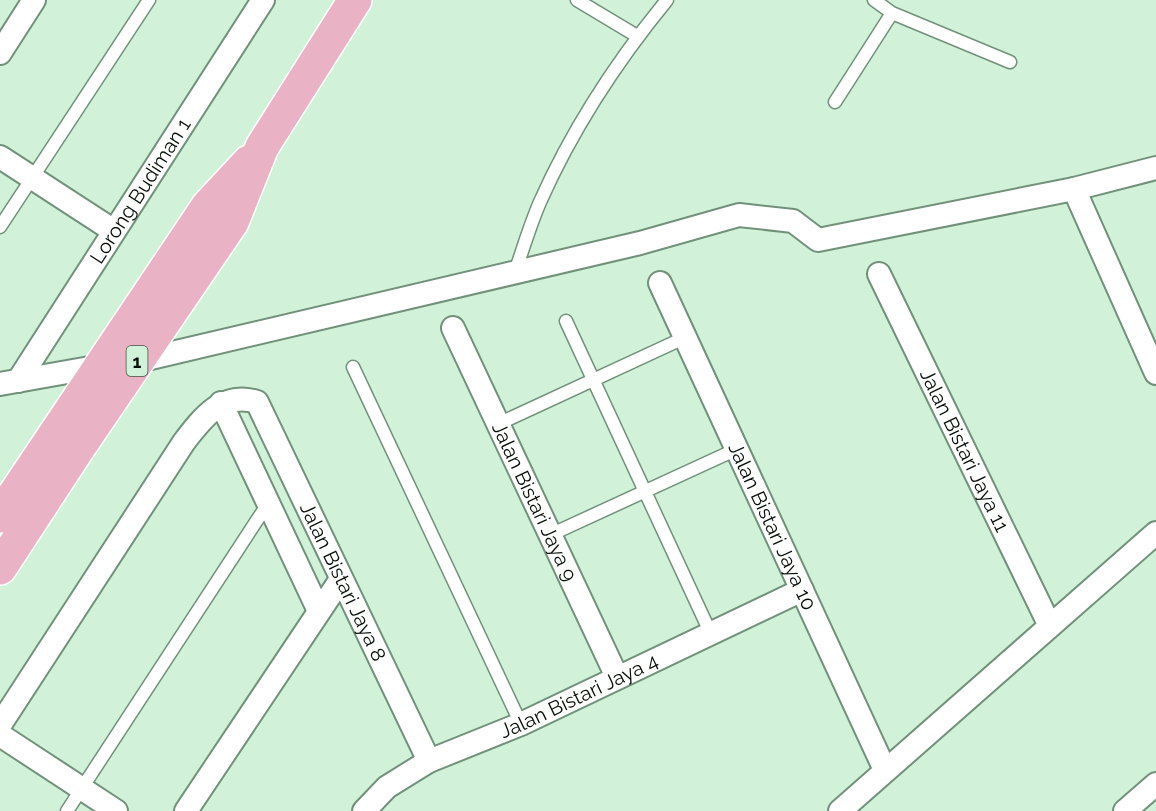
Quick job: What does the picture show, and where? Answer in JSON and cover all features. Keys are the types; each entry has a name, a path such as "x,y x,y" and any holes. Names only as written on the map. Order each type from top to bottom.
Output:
{"main road":[{"name":"1","path":"0,516 208,206 262,147 355,0"},
{"name":"1","path":"0,568 232,222 262,147"}],"street":[{"path":"0,53 34,0"},
{"name":"Lorong Budiman 1","path":"9,382 114,231 263,0"},
{"path":"0,157 114,231"},
{"path":"138,361 640,243 739,215 793,221 818,240 1074,189 1156,168"},
{"path":"1074,189 1156,373"},
{"name":"Jalan Bistari Jaya 11","path":"879,274 1050,626"},
{"name":"Jalan Bistari Jaya 10","path":"660,282 885,770"},
{"name":"Jalan Bistari Jaya 9","path":"453,328 617,677"},
{"path":"9,382 101,366"},
{"name":"Jalan Bistari Jaya 8","path":"221,403 245,398 257,402 429,761"},
{"path":"0,725 184,442 204,416 221,403 267,505 319,611"},
{"path":"840,811 1156,533"},
{"path":"186,811 341,579"},
{"name":"Jalan Bistari Jaya 4","path":"364,811 387,787 429,761 521,724 802,590"},
{"path":"0,735 116,811"},
{"path":"1130,807 1156,784"}],"lane":[{"path":"0,227 149,0"},
{"path":"577,0 637,36"},
{"path":"515,272 539,204 562,158 637,36 667,0"},
{"path":"874,0 892,13 1010,62"},
{"path":"835,102 892,13"},
{"path":"566,321 711,634"},
{"path":"498,424 593,378 686,337"},
{"path":"353,367 521,724"},
{"path":"550,536 737,449"},
{"path":"68,811 267,505"}]}
